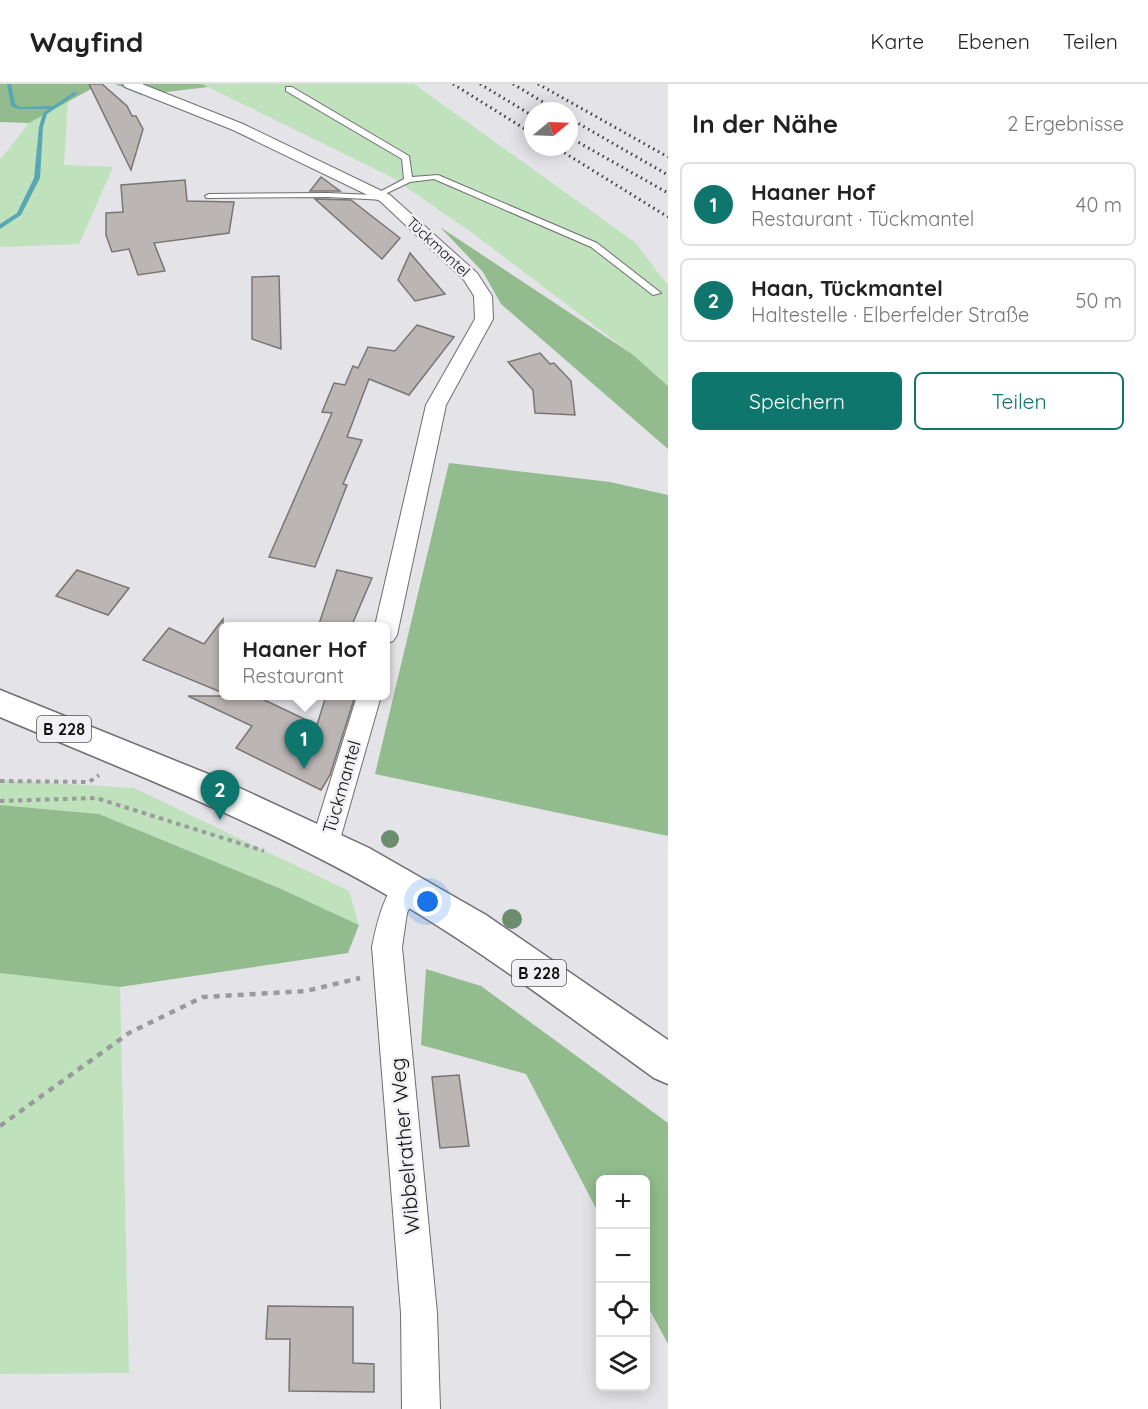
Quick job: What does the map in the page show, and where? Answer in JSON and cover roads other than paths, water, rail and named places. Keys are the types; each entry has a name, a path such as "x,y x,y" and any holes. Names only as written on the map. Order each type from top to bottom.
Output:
{"main road":[{"name":"B 228","path":"0,703 232,800 325,843 406,887 512,954 668,1064"}],"street":[{"name":"Tückmantel","path":"130,84 238,127 381,197 424,232 471,277 483,296 484,319 436,405 388,622"},
{"name":"Tückmantel","path":"325,843 368,700"},
{"name":"Wibbelrather Weg","path":"406,887 393,911 387,947 419,1313 421,1409"}],"lane":[{"path":"289,89 405,158 408,180"},
{"path":"209,196 381,197 408,180 435,177 594,245 656,293"}],"waterway":[{"path":"9,84 13,105 19,108 53,107"},
{"path":"0,227 19,214 37,178 41,127 45,113 76,93"}],"railway":[{"path":"453,84 524,128"},
{"path":"480,84 524,111"},
{"path":"513,84 543,102"},
{"path":"538,84 668,157"},
{"path":"578,123 668,175"},
{"path":"578,142 668,193"},
{"path":"570,156 668,217"}],"place":[{"name":"Haaner Hof","path":"304,769"},
{"name":"Haan, Tückmantel","path":"220,820"}]}
